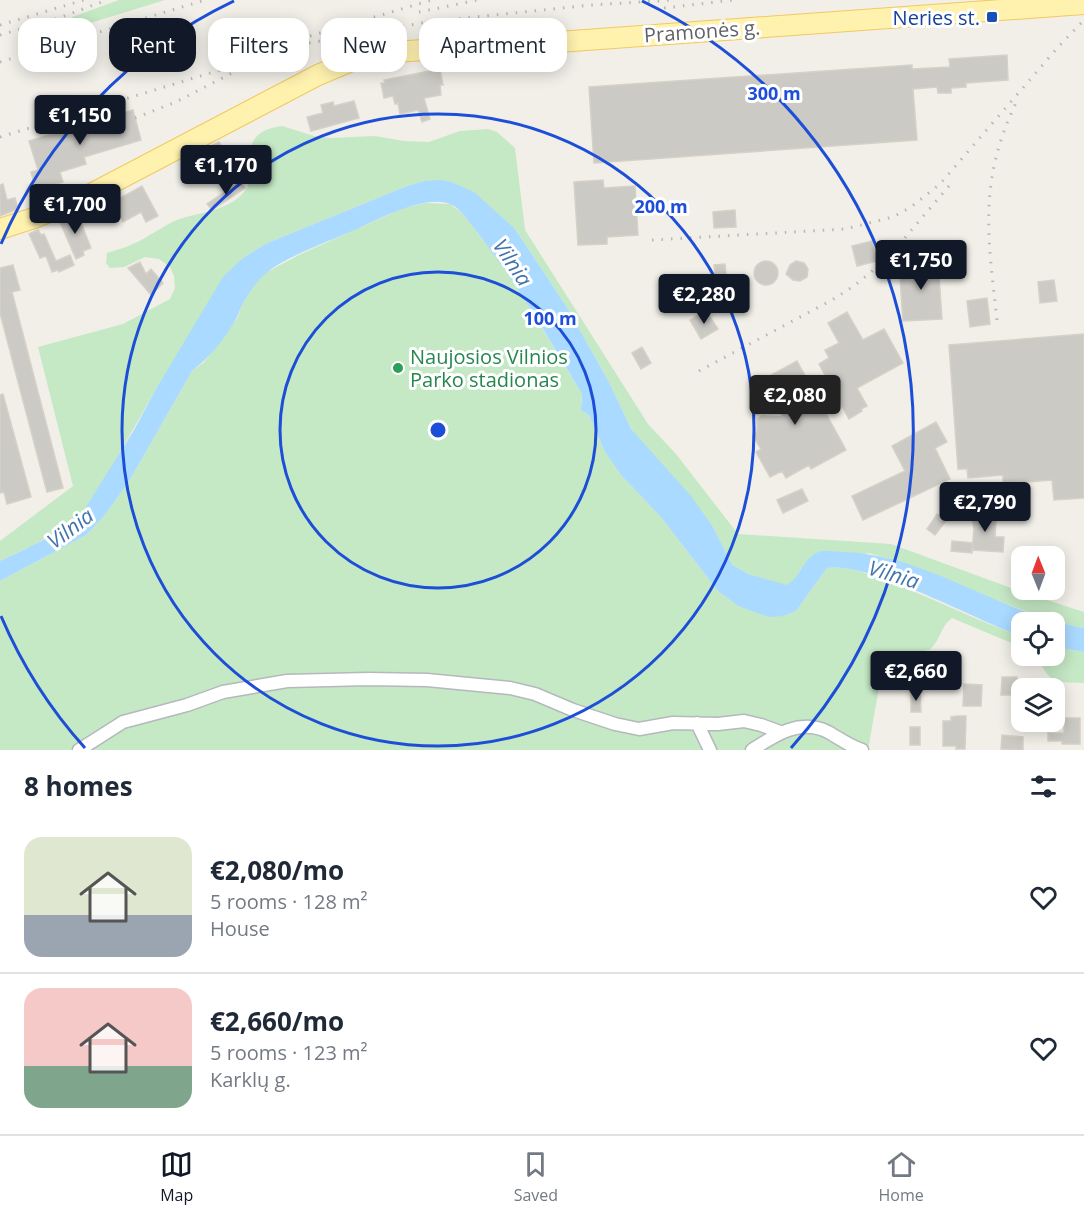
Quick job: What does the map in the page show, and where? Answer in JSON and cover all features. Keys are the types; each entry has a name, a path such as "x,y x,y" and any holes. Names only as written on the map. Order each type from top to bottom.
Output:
{"main road":[{"name":"Pramonės g.","path":"0,229 34,218 89,195 318,75 363,56 1084,4"}],"street":[{"path":"79,750 123,722 187,705 223,692 287,681 427,680 510,688 535,694 615,724 639,729 673,723 718,724 744,721 780,732"},
{"path":"697,723 710,750"},
{"path":"752,750 780,732 804,726 825,730 854,748 862,750"}],"green space":[{"path":"119,0 165,0 97,21 97,18 72,17"},
{"path":"282,126 314,136 331,138 375,136 429,142 460,131 488,129 497,132 515,148 525,230 648,424 676,454 738,534 891,544 1011,588 1011,600 1047,600 1084,612 1084,628 1065,625 1065,612 1028,612 921,569 869,553 801,569 794,581 787,586 748,574 732,566 713,527 631,429 610,384 568,309 515,229 424,181 265,244 243,258 187,339 94,498 81,515 69,525 34,545 0,561 0,541 73,486 38,347 123,324 170,299 175,288 174,276 170,267 159,259 145,257 124,267 110,268 106,263 107,253 127,247 177,220 222,207 238,198 249,184 252,145 257,136 266,130"},
{"path":"426,203 450,204 463,214 506,269 582,394 581,403 584,412 589,415 605,452 621,475 660,516 718,591 738,606 783,616 796,611 827,568 843,568 874,576 1011,632 1011,643 952,618 929,650 884,659 868,750 0,750 0,581 86,535 104,516 128,483 192,371 203,363 222,340 238,317 242,304 255,283 265,273 301,254 404,208"},
{"path":"1065,649 1084,652 1084,683 1065,682 1065,678 1051,678 1043,666 1065,666"}],"water":[{"name":"Vilnia","path":"424,181 451,182 474,192 515,229 568,309 610,384 631,429 691,496 713,527 732,565 748,574 787,585 811,557 822,551 876,556 906,563 1027,612 1011,612 1011,632 895,582 846,568 827,568 796,611 783,616 769,617 738,606 718,591 660,516 621,475 605,452 589,415 581,410 582,394 519,292 462,213 450,204 440,202 415,205 388,215 295,256 265,274 248,295 222,341 192,371 128,483 104,516 86,535 0,581 0,561 52,535 81,515 134,430 223,277 243,258 265,244"},
{"path":"1065,624 1084,628 1084,652 1065,649"}],"building":[{"path":"1007,55 1008,80 966,83 966,87 951,88 951,93 938,93 937,87 913,89 917,140 594,163 589,87 912,65 912,69 950,67 949,59"},
{"path":"425,72 441,72 443,85 440,85 441,95 424,98 430,119 422,122 418,110 400,114 398,103 395,104 393,96 384,98 381,83 385,83 384,80"},
{"path":"354,101 359,118 311,131 307,117 323,113 321,105 333,102 334,106"},
{"path":"133,110 141,140 84,157 86,164 60,172 63,182 36,190 31,172 38,170 29,141"},
{"path":"219,142 229,160 193,180 183,161"},
{"path":"603,180 604,188 635,186 638,235 607,237 607,244 578,245 574,182"},
{"path":"241,181 245,188 212,210 207,204"},
{"path":"3,184 7,200 15,198 18,209 0,216 0,185"},
{"path":"142,186 158,216 146,222 141,212 123,222 113,202"},
{"path":"735,210 736,227 714,228 713,212"},
{"path":"77,213 91,248 83,251 84,255 76,259 59,220"},
{"path":"38,230 41,235 44,234 56,261 70,255 74,265 59,272 58,270 52,272 46,256 40,258 29,234"},
{"path":"872,241 877,261 857,266 852,246"},
{"path":"761,261 771,261 778,268 778,278 771,285 761,285 754,278 754,268"},
{"path":"796,261 804,263 808,269 807,277 800,281 793,280 786,274 790,265"},
{"path":"938,261 942,319 903,321 899,263"},
{"path":"140,262 146,274 151,269 163,283 151,295 128,268"},
{"path":"725,264 727,284 716,285 714,265"},
{"path":"13,265 20,290 12,292 63,488 47,492 0,313 0,268"},
{"path":"1054,280 1057,301 1040,303 1038,282"},
{"path":"987,298 990,324 970,327 967,301"},
{"path":"706,311 718,329 701,339 690,320"},
{"path":"847,312 863,340 884,329 903,363 857,388 867,406 849,419 819,364 829,358 825,350 839,343 828,323"},
{"path":"1084,334 1084,498 1054,500 1052,480 1003,484 1003,475 968,478 967,469 958,469 949,345"},
{"path":"642,347 651,363 641,369 632,353"},
{"path":"797,361 846,450 811,469 809,465 786,478 782,471 770,477 756,452 761,449 753,436 757,431 757,419 762,416 783,417 762,380"},
{"path":"3,394 31,497 7,504 4,492 0,493 0,395"},
{"path":"936,422 947,442 935,448 950,479 863,520 852,496 905,471 892,446"},
{"path":"802,489 808,501 783,513 777,500"},
{"path":"979,504 983,518 996,519 995,537 1004,537 1003,552 972,550 974,529 970,507"},
{"path":"937,514 946,521 935,535 927,529"},
{"path":"952,541 973,543 972,553 951,551"},
{"path":"1002,677 1017,677 1011,678 1011,695 1001,695"},
{"path":"964,684 982,685 981,706 963,706"},
{"path":"911,691 920,691 921,712 911,712"},
{"path":"966,716 965,749 943,746 943,721 951,721 951,717"},
{"path":"1065,718 1080,718 1080,744 1048,741 1048,733 1064,733"},
{"path":"910,727 920,727 920,745 910,745"},
{"path":"1002,735 1023,737 1023,750 1001,749"}],"railway":[{"path":"0,25 84,0"},
{"path":"0,35 59,18 107,0"},
{"path":"0,62 205,0"},
{"path":"310,36 432,0"},
{"path":"419,12 478,0"},
{"path":"0,137 309,43 427,22 591,5 674,0"},
{"path":"664,8 734,0"},
{"path":"652,240 845,229 893,217 911,207 940,184 1084,20"},
{"path":"135,118 176,102 232,73"},
{"path":"997,320 989,236 991,185 1004,132 1016,103"},
{"path":"699,371 854,286 897,247 949,186"}],"place":[{"name":"Neries st.","path":"992,17"},
{"name":"Naujosios Vilnios Parko stadionas","path":"398,368"}]}
